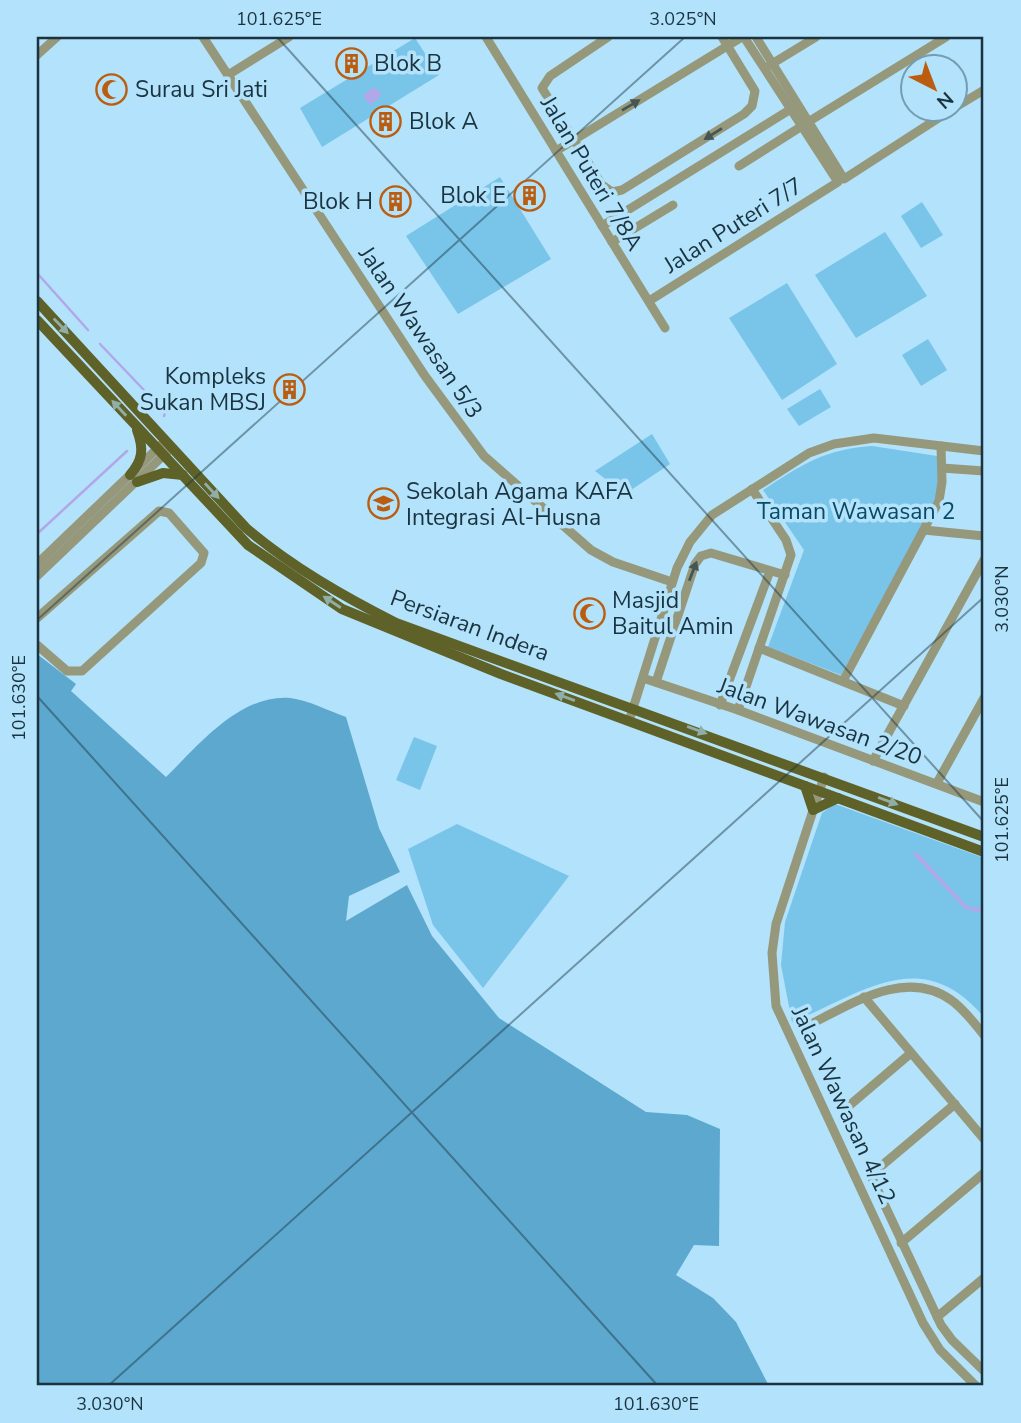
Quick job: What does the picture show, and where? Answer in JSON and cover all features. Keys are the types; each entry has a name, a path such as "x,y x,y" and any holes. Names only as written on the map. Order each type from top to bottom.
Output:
{"main road":[{"name":"Persiaran Indera","path":"37,301 165,448 265,544 348,599 396,623 633,707 984,837"},
{"name":"Persiaran Indera","path":"37,320 136,427 165,448 183,475 248,545 342,609 501,674 984,852"},
{"path":"134,478 142,461 142,446 136,427"},
{"path":"134,478 163,473 183,475"},
{"path":"806,786 813,810 838,798"}],"street":[{"path":"37,55 57,37"},
{"name":"Jalan Wawasan 5/3","path":"203,37 425,376 484,456 592,551 613,562 672,582"},
{"path":"228,75 289,37"},
{"name":"Jalan Puteri 7/8A","path":"486,37 665,328"},
{"path":"608,37 545,80 543,94 602,186 612,192 622,190 744,114 754,101 753,87 722,37"},
{"path":"556,151 743,37 769,66 841,180"},
{"path":"756,37 792,110 806,124"},
{"path":"769,66 816,37"},
{"path":"739,166 946,37"},
{"name":"Jalan Puteri 7/7","path":"968,100 984,90"},
{"path":"602,226 792,110"},
{"name":"Jalan Puteri 7/7","path":"649,302 932,122"},
{"path":"612,242 673,205"},
{"path":"629,721 672,582 683,553 704,523 809,453 834,444 874,439 984,451"},
{"path":"844,681 939,501 941,446"},
{"path":"37,576 165,448"},
{"path":"942,468 984,471"},
{"path":"37,564 134,478"},
{"path":"738,710 791,551 752,489"},
{"path":"37,618 155,512 169,513 201,548 204,559 88,667 72,673 37,645"},
{"path":"924,530 984,536"},
{"path":"656,682 697,560 711,553 785,575"},
{"path":"873,761 984,560"},
{"path":"720,705 770,571"},
{"path":"759,648 904,706"},
{"name":"Jalan Wawasan 2/20","path":"643,678 738,710 984,802"},
{"path":"937,783 984,698"},
{"name":"Jalan Wawasan 4/12","path":"824,777 776,925 772,953 776,1006 923,1323 940,1350 976,1386"},
{"path":"813,1023 864,997 896,987 938,994 955,1003 984,1035"},
{"path":"864,997 984,1139"},
{"path":"844,1110 911,1053"},
{"path":"955,1104 873,1173 873,1185 937,1317 952,1340 984,1371"},
{"path":"901,1243 984,1173"},
{"path":"937,1317 984,1278"}],"green space":[{"path":"415,38 439,75 322,147 300,108"},
{"path":"500,177 551,259 458,314 406,236"},
{"path":"922,202 943,235 921,248 901,216"},
{"path":"885,232 927,296 856,338 815,275"},
{"path":"787,283 837,364 782,400 729,318"},
{"path":"928,339 947,370 921,386 902,355"},
{"path":"820,389 831,407 799,426 787,409"},
{"path":"652,434 670,464 625,494 595,471"},
{"name":"Taman Wawasan 2","path":"872,446 937,456 940,481 936,500 841,675 768,647 804,550 763,490 814,460 840,451"},
{"path":"414,737 437,746 420,790 396,780"},
{"path":"835,804 984,858 984,1017 961,995 937,982 914,978 867,988 792,1022 781,965 785,922 822,813"},
{"path":"457,824 569,876 483,988 433,925 408,849"}],"shaded area":[{"path":"372,88 379,90 381,96 370,105 363,96"},
{"path":"37,654 76,684 71,691 166,777 221,724 254,704 271,699 290,698 346,717 379,828 400,872 349,896 346,921 407,885 432,936 499,1018 646,1112 687,1115 720,1129 719,1246 694,1245 676,1275 713,1298 736,1322 769,1386 37,1386"},
{"path":"916,851 965,904 974,908 984,906 984,910 975,912 964,908 913,854"}],"waterway":[{"path":"37,273 88,330"},
{"path":"100,344 165,412 164,416"},
{"path":"37,534 127,451"}],"place":[{"name":"Blok B","path":"351,63"},
{"name":"Surau Sri Jati","path":"112,89"},
{"name":"Blok A","path":"386,121"},
{"name":"Blok E","path":"529,195"},
{"name":"Blok H","path":"396,201"},
{"name":"Kompleks Sukan MBSJ","path":"289,389"},
{"name":"Sekolah Agama KAFA Integrasi Al-Husna","path":"383,504"},
{"name":"Masjid Baitul Amin","path":"589,613"}]}
